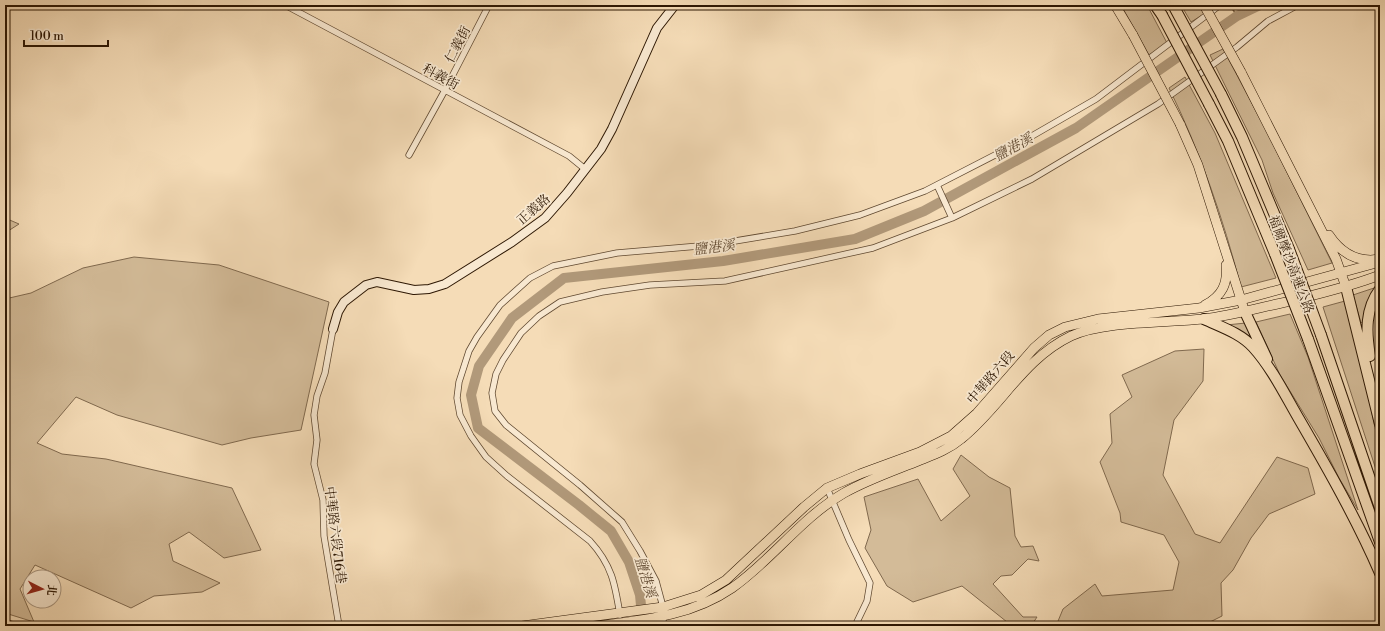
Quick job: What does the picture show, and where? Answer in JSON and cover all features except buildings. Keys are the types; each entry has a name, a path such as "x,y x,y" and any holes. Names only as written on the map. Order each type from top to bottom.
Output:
{"highway":[{"name":"福爾摩沙高速公路","path":"1155,5 1162,15 1228,140 1308,339 1380,542"},
{"name":"福爾摩沙高速公路","path":"1173,5 1221,94 1242,137 1289,249 1380,508"},
{"path":"1346,287 1380,424"},
{"path":"1374,396 1367,335 1367,320 1370,307 1380,289"},
{"path":"1245,312 1277,382"},
{"path":"1204,319 1228,329 1253,347 1277,382 1326,467 1366,541 1380,573"}],"main road":[{"path":"1115,5 1133,35 1180,124 1198,165 1245,312"},
{"path":"1204,5 1241,72 1312,210 1342,274 1346,287"},
{"path":"1312,210 1332,240 1346,253 1361,260 1380,259"},
{"path":"1199,308 1213,300 1223,291 1227,277 1219,229"},
{"name":"中華路六段","path":"620,613 663,607 701,595 726,580 804,507 827,488 920,452 951,436 976,413 1034,348 1049,335 1065,327 1098,318 1199,308 1241,300 1342,274 1380,262"},
{"name":"中華路六段","path":"621,624 664,622 697,607 732,587 782,545 812,515 833,500 872,481 942,452 958,442 984,419 1030,364 1041,354 1070,337 1085,331 1103,328 1204,319 1245,312 1346,287 1380,275"},
{"path":"522,626 620,613"},
{"path":"596,626 621,624"}],"street":[{"name":"科義街","path":"285,5 569,156 586,169"},
{"name":"仁義街","path":"409,156 489,5"},
{"name":"正義路","path":"333,329 338,312 344,302 366,285 377,282 414,290 430,289 445,284 512,242 545,218 567,193 601,149 612,129 657,28 675,5"},
{"path":"621,624 614,581 608,565 601,554 590,541 507,476 486,457 470,436 460,415 457,398 459,382 469,351 496,311 530,278 553,266 617,253 711,245 795,231 860,215 937,185 1032,136 1096,99 1220,5"},
{"path":"664,622 663,607 656,581 622,522 580,485 506,426 495,412 492,393 496,374 503,360 522,333 539,316 560,302 602,292 650,285 725,281 874,248 952,218 1032,179 1146,112 1237,47 1268,21 1298,5"},
{"path":"937,185 952,218"},
{"name":"中華路六段716巷","path":"333,329 325,373 316,396 314,415 317,440 314,464 323,500 324,536 339,626"},
{"path":"827,488 870,584 867,601 855,626"},
{"path":"5,622 17,626"}],"shaded area":[{"path":"1121,5 1147,5 1167,43 1149,55"},
{"path":"1181,5 1199,5 1204,14 1191,22"},
{"path":"1223,49 1265,128 1332,263 1308,270 1273,193 1262,160 1210,55"},
{"path":"1185,77 1215,133 1276,278 1241,287 1227,236 1201,160 1169,88"},
{"path":"5,218 19,224 5,233"},
{"path":"134,257 219,265 329,302 301,430 251,438 222,445 117,415 76,397 37,443 62,454 106,459 232,488 261,550 224,558 189,532 169,544 173,561 220,583 202,592 154,596 131,608 62,577 62,569 44,569 35,565 32,569 22,569 22,586 20,589 22,594 22,609 28,609 34,622 5,613 5,299 31,293 83,268"},
{"path":"1377,287 1363,321 1361,323 1353,295"},
{"path":"1345,301 1363,370 1379,447 1380,482 1323,307"},
{"path":"1290,314 1308,357 1358,510 1339,478 1319,438 1280,375 1256,322"},
{"path":"1246,323 1259,352 1226,325"},
{"path":"1204,349 1203,381 1174,420 1163,475 1195,534 1220,543 1277,457 1308,468 1315,494 1269,514 1251,538 1233,570 1221,583 1222,616 1202,626 1056,626 1063,609 1095,584 1102,596 1173,590 1179,562 1164,535 1121,522 1120,513 1100,462 1112,443 1110,414 1132,397 1122,375 1175,351"},
{"path":"961,455 989,477 1010,488 1015,536 1021,547 1033,546 1039,561 1028,559 1012,575 1001,576 993,584 1023,617 1037,617 1031,626 1007,626 1007,622 962,586 913,602 887,586 865,548 871,530 864,497 918,479 941,521 970,496 953,469"}],"waterway":[{"path":"1230,5 1237,16"},
{"name":"鹽港溪","path":"643,626 640,595 629,562 611,531 478,428 471,395 479,366 512,318 564,278 723,261 855,239 924,211 1076,128 1237,16 1260,5"}]}
